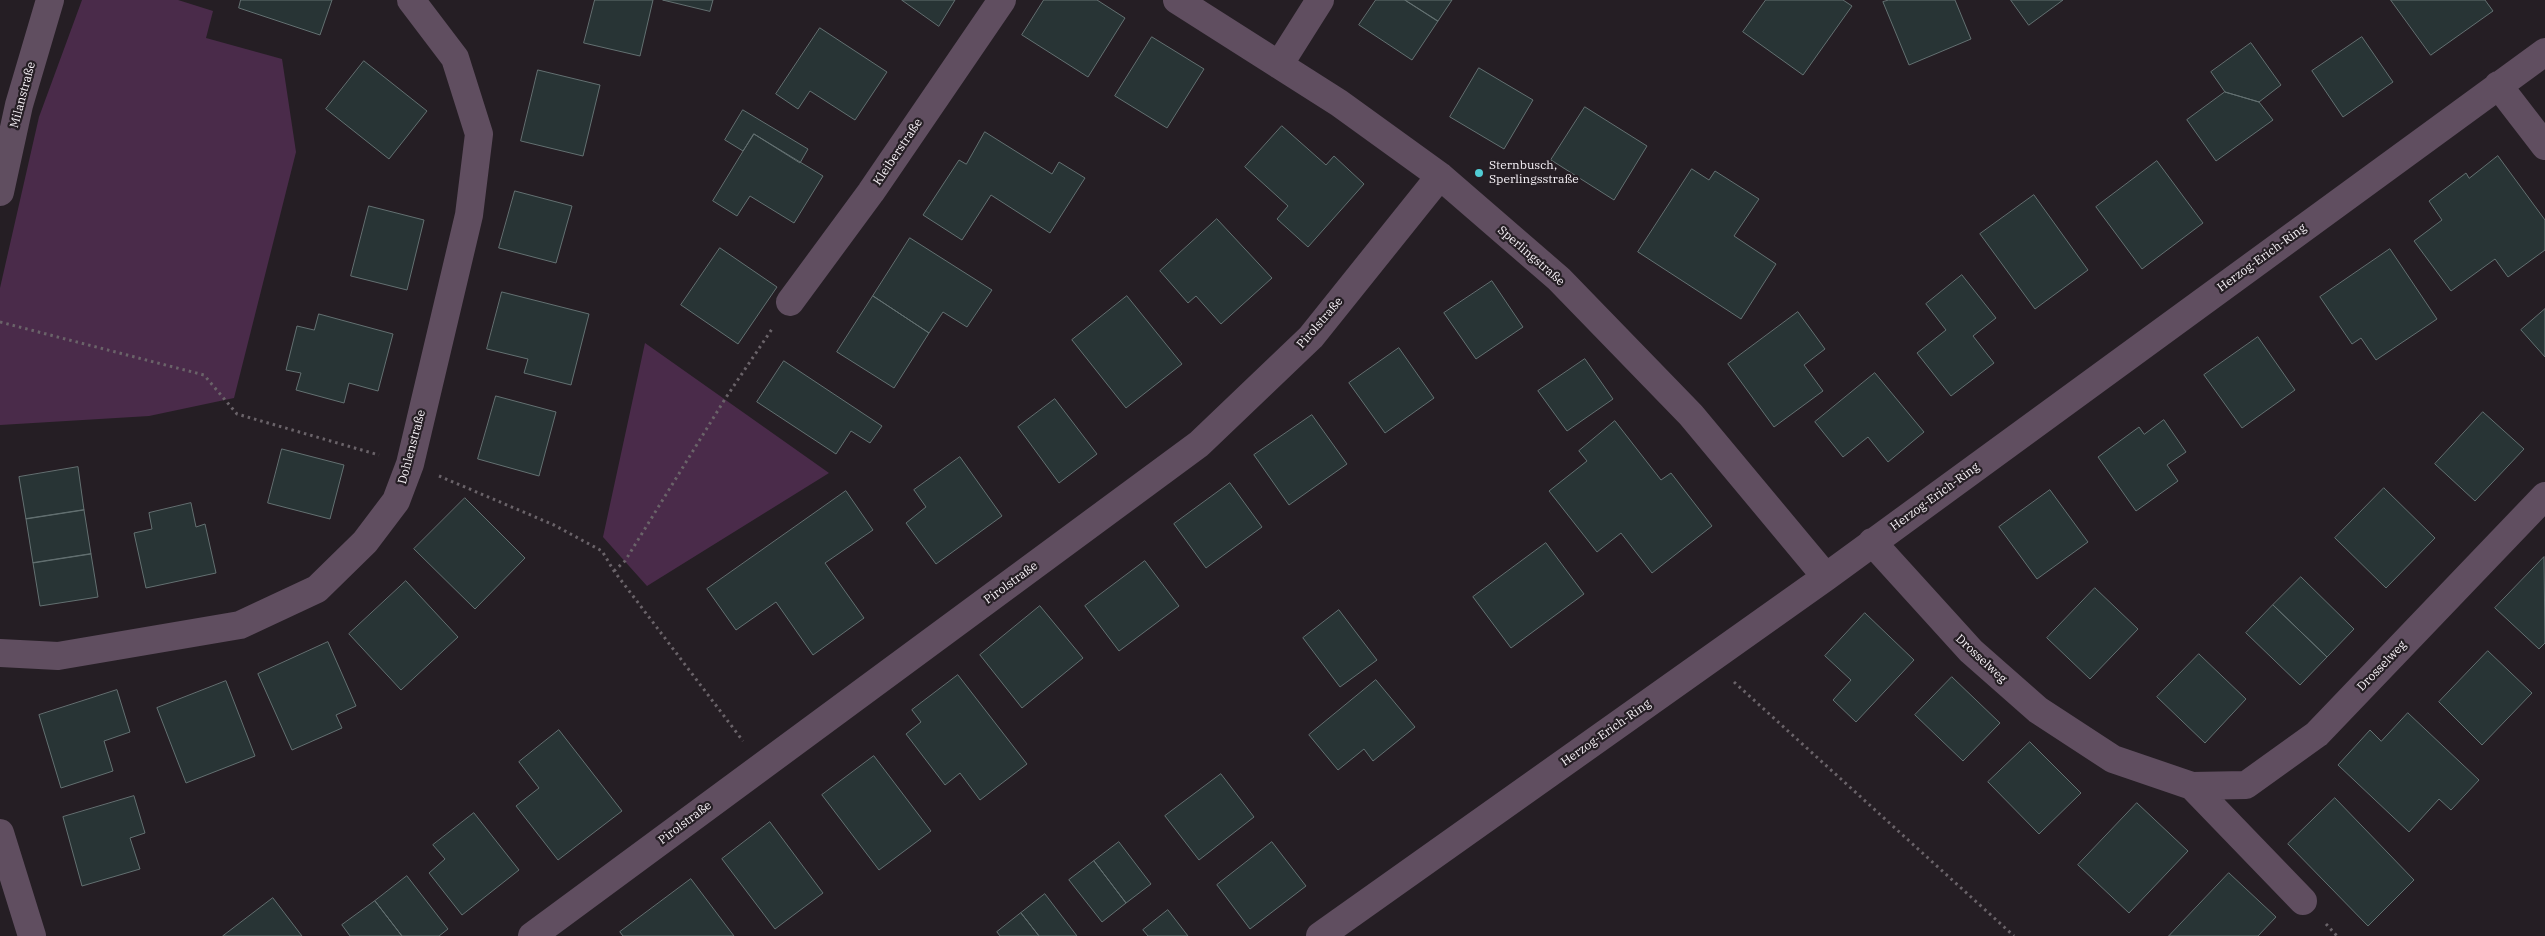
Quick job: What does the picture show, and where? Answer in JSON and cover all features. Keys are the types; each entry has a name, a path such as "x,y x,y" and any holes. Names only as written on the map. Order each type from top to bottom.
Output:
{"street":[{"name":"Milanstraße","path":"0,192 10,104 50,0"},
{"name":"Dohlenstraße","path":"0,654 58,656 240,625 317,589 365,542 396,501 410,464 469,216 479,134 455,58 411,0"},
{"name":"Kleiberstraße","path":"790,302 871,192 1002,0"},
{"name":"Sperlingstraße","path":"1177,0 1339,103 1440,176 1559,280 1691,415 1826,577"},
{"path":"1279,65 1320,0"},
{"name":"Herzog-Erich-Ring","path":"1320,936 1826,577 2545,52"},
{"path":"2498,85 2545,146"},
{"name":"Pirolstraße","path":"532,936 1199,444 1311,336 1440,176"},
{"name":"Drosselweg","path":"1872,542 1971,651 2038,710 2114,759 2192,786 2246,785 2317,734 2545,496"},
{"name":"Drosselweg","path":"2192,786 2302,901"},
{"path":"0,832 32,936"}],"path":[{"path":"614,571 624,562 725,399 790,302"},
{"path":"0,322 204,375 237,414 410,464 554,525 602,551 614,571 761,766"},
{"path":"1710,659 2014,936"}],"shaded area":[{"path":"82,0 178,0 213,11 206,38 282,59 296,152 234,398 149,416 0,425 0,288 39,117"},
{"path":"645,343 829,473 647,586 603,537"}],"building":[{"path":"241,0 332,0 320,35 239,8"},
{"path":"595,0 653,0 640,56 584,43"},
{"path":"663,0 713,0 710,11"},
{"path":"902,0 955,0 939,26"},
{"path":"1044,0 1097,0 1125,18 1088,77 1022,35"},
{"path":"1376,0 1405,0 1438,21 1412,60 1359,25"},
{"path":"1405,0 1452,0 1438,21"},
{"path":"1766,0 1843,0 1852,6 1803,75 1743,32"},
{"path":"1889,0 1955,0 1971,39 1909,65 1883,2"},
{"path":"2011,0 2063,0 2029,25"},
{"path":"2391,0 2485,0 2493,11 2431,55"},
{"path":"820,28 887,72 855,120 810,91 798,109 776,94"},
{"path":"1152,37 1204,69 1167,128 1115,96"},
{"path":"2362,37 2393,82 2343,117 2312,71"},
{"path":"2251,43 2281,85 2259,102 2225,92 2211,72"},
{"path":"364,61 427,111 389,159 326,109"},
{"path":"1479,68 1533,100 1504,149 1450,117"},
{"path":"538,70 600,85 583,156 521,141"},
{"path":"2225,92 2259,102 2273,120 2216,161 2187,120"},
{"path":"1585,107 1647,146 1614,200 1551,160"},
{"path":"743,110 808,149 800,163 754,134 743,151 725,140"},
{"path":"1282,126 1326,165 1334,156 1364,184 1308,247 1277,219 1288,206 1245,167"},
{"path":"985,132 1052,174 1059,162 1085,178 1050,233 991,195 962,240 923,215 959,160 966,164"},
{"path":"754,134 823,176 794,223 750,196 737,216 713,201"},
{"path":"2498,156 2545,220 2545,250 2508,277 2495,259 2451,291 2414,241 2442,220 2429,201 2466,173 2469,178"},
{"path":"2157,161 2203,223 2142,269 2096,207"},
{"path":"1692,169 1709,180 1715,171 1759,199 1734,236 1776,264 1741,319 1638,252"},
{"path":"515,191 572,206 556,263 499,248"},
{"path":"2034,195 2088,270 2035,309 1980,234"},
{"path":"369,206 424,220 407,290 351,276"},
{"path":"1217,219 1272,278 1221,324 1196,296 1188,303 1160,271"},
{"path":"910,238 992,290 967,327 943,312 929,333 873,296"},
{"path":"720,248 777,287 738,344 681,305"},
{"path":"2390,249 2437,319 2376,360 2361,338 2352,344 2320,297"},
{"path":"1962,275 1996,318 1973,336 1994,363 1951,396 1917,353 1946,330 1926,304"},
{"path":"1492,281 1523,327 1476,359 1444,313"},
{"path":"502,292 589,314 571,385 524,373 528,359 487,349"},
{"path":"873,296 929,333 894,388 837,352"},
{"path":"1127,296 1182,364 1126,408 1072,340"},
{"path":"2545,309 2545,357 2521,330"},
{"path":"1798,312 1825,349 1804,365 1823,391 1774,427 1728,364"},
{"path":"319,314 393,334 378,391 349,383 344,403 296,390 301,373 286,370 297,326 314,330"},
{"path":"2258,337 2295,390 2242,428 2204,375"},
{"path":"1399,348 1434,398 1385,433 1349,383"},
{"path":"1585,359 1613,399 1567,431 1538,391"},
{"path":"784,361 882,426 870,443 851,431 836,454 757,402"},
{"path":"1875,373 1924,432 1888,462 1868,437 1843,457 1815,422"},
{"path":"496,396 556,412 539,476 478,459"},
{"path":"1055,399 1097,454 1059,483 1018,427"},
{"path":"2483,412 2524,449 2475,501 2435,464"},
{"path":"1312,415 1347,464 1289,505 1254,455"},
{"path":"2164,420 2186,452 2167,465 2178,481 2136,511 2098,457 2139,427 2144,434"},
{"path":"1615,421 1661,480 1671,473 1712,526 1652,573 1621,533 1597,552 1549,491 1587,461 1579,451"},
{"path":"282,449 344,465 330,519 268,503"},
{"path":"960,457 1002,516 936,564 906,523 926,507 914,490"},
{"path":"78,467 84,510 26,519 19,477"},
{"path":"1230,483 1262,527 1206,568 1174,524"},
{"path":"2384,488 2435,538 2386,588 2335,538"},
{"path":"2050,490 2088,542 2037,579 1999,527"},
{"path":"846,491 873,530 825,563 864,618 813,655 776,602 736,630 707,589"},
{"path":"465,498 525,558 475,609 414,549"},
{"path":"191,503 196,527 205,524 216,573 146,588 134,533 152,529 149,513"},
{"path":"84,510 91,554 33,563 26,519"},
{"path":"1546,543 1584,594 1511,648 1473,597"},
{"path":"91,554 98,597 40,606 33,563"},
{"path":"2544,557 2545,643 2539,649 2495,608"},
{"path":"1145,561 1179,606 1119,651 1085,606"},
{"path":"2301,577 2354,629 2327,657 2273,605"},
{"path":"406,581 458,637 401,690 349,634"},
{"path":"2095,588 2138,629 2090,679 2047,638"},
{"path":"2273,605 2327,657 2300,685 2246,633"},
{"path":"1040,606 1083,658 1022,708 980,655"},
{"path":"1339,610 1377,660 1340,687 1303,638"},
{"path":"1865,613 1914,660 1856,722 1833,700 1851,680 1825,656"},
{"path":"328,642 356,706 336,715 342,728 292,750 258,674"},
{"path":"2488,651 2532,693 2482,745 2439,702"},
{"path":"2199,654 2246,699 2205,743 2157,697"},
{"path":"958,675 1027,764 980,800 960,773 945,785 906,734 921,722 912,710"},
{"path":"1952,677 2000,723 1963,761 1915,715"},
{"path":"1376,680 1415,727 1373,761 1364,749 1338,770 1309,735"},
{"path":"226,681 255,756 186,783 157,708"},
{"path":"117,690 130,732 104,741 113,771 61,788 39,715"},
{"path":"2408,713 2479,780 2451,810 2439,799 2409,832 2338,765 2370,730 2381,741"},
{"path":"559,730 622,811 558,860 516,806 539,788 519,762"},
{"path":"2030,742 2081,793 2039,834 1988,782"},
{"path":"874,756 931,831 879,870 822,795"},
{"path":"1221,774 1254,817 1199,860 1165,816"},
{"path":"134,796 145,833 130,838 140,869 82,886 63,817"},
{"path":"2335,798 2414,880 2368,926 2288,844"},
{"path":"2137,803 2188,851 2129,913 2078,865"},
{"path":"474,813 519,870 462,915 429,873 445,859 433,845"},
{"path":"770,822 823,893 775,929 722,859"},
{"path":"1119,842 1151,884 1126,903 1094,861"},
{"path":"1272,842 1306,886 1250,929 1217,885"},
{"path":"1094,861 1126,903 1102,922 1069,880"},
{"path":"2229,873 2276,917 2258,936 2169,936"},
{"path":"407,876 448,929 439,936 402,936 375,901"},
{"path":"691,879 734,936 623,936 620,932"},
{"path":"1045,894 1077,936 1039,936 1021,913"},
{"path":"273,898 302,936 223,936"},
{"path":"375,901 402,936 350,936 342,925"},
{"path":"1168,910 1188,936 1148,936 1143,930"},
{"path":"1021,913 1039,936 1000,936 997,932"}],"place":[{"name":"Sternbusch, Sperlingsstraße","path":"1479,173"}]}
